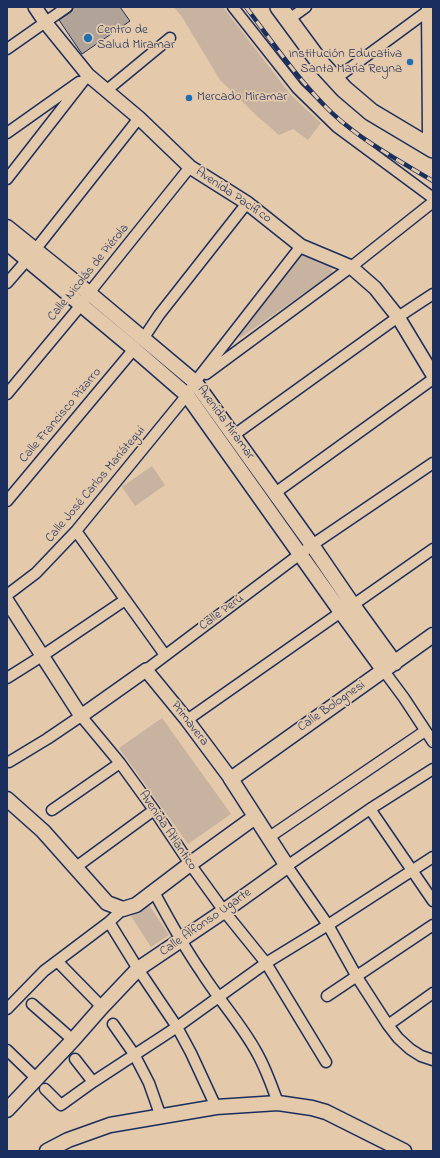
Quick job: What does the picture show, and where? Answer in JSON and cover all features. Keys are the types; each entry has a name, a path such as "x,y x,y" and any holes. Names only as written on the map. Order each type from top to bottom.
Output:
{"highway":[{"path":"293,11 339,77 350,84 364,99 401,120 432,142"}],"main road":[{"path":"429,8 432,142"},
{"name":"Avenida Miramar","path":"7,227 31,255 81,305 195,382 312,545 347,608"},
{"name":"Avenida Miramar","path":"7,243 31,255 89,293 187,396 300,555 347,608 389,667"},
{"name":"Calle Bolognesi","path":"231,779 433,635"},
{"path":"231,779 287,866"},
{"path":"7,800 43,831 107,903 123,909 136,905 190,864 255,818"},
{"name":"Calle Alfonso Ugarte","path":"7,1110 41,1084 73,1040 138,969 287,866"},
{"path":"47,1151 68,1140 110,1125 216,1107 278,1103 312,1108 326,1112 404,1151"}],"street":[{"name":"Avenida Pacifico","path":"35,7 45,22 88,75 139,118 190,166 247,203 301,246 351,267 375,288 398,317 433,375"},
{"path":"7,49 67,7"},
{"path":"233,7 297,88 337,127 433,198"},
{"path":"339,77 429,8"},
{"path":"107,90 170,38"},
{"path":"7,133 88,75"},
{"path":"7,179 88,75"},
{"path":"7,283 31,255 139,118"},
{"name":"Calle Nicolás de Piérola","path":"7,394 81,305 190,166"},
{"path":"195,382 351,267 433,202"},
{"name":"Calle Francisco Pizarro","path":"7,501 138,344 159,314 247,203"},
{"name":"Calle José Carlos Mariátegui","path":"7,595 36,573 76,530 187,396 195,382 301,246"},
{"path":"234,435 398,317 433,294"},
{"path":"275,493 433,379"},
{"name":"Calle Perú","path":"9,762 81,716 146,670 312,545 433,463"},
{"path":"76,530 165,655"},
{"path":"187,720 433,549"},
{"path":"7,678 125,600"},
{"name":"Avenida Atlantico","path":"7,601 81,716 120,763 224,911 266,963 326,1062"},
{"path":"389,667 404,698 433,742"},
{"name":"Primavera","path":"146,670 187,720 231,779"},
{"path":"268,838 425,731"},
{"path":"52,810 120,763"},
{"name":"Calle Alfonso Ugarte","path":"287,866 370,809 433,769"},
{"path":"370,809 433,902"},
{"path":"76,867 154,810"},
{"path":"7,1050 61,1105 134,1054 177,1027 266,963 433,857"},
{"path":"287,866 328,925 357,977 388,1025 398,1038 410,1049 433,1060"},
{"path":"154,892 180,940 218,998 257,1052 264,1065 278,1103"},
{"path":"7,1009 44,972 109,922 123,909"},
{"path":"109,922 138,969 177,1027 216,1107"},
{"path":"327,996 433,925"},
{"path":"57,961 102,1007"},
{"path":"388,1025 433,993"},
{"path":"32,1004 73,1040"},
{"path":"113,1024 134,1054 149,1083 161,1117"},
{"path":"75,1059 93,1082"}],"shaded area":[{"path":"174,7 223,7 291,95 321,123 308,140 293,129 279,135 220,80 182,17"},
{"path":"302,255 331,267 333,273 240,338 237,332 295,258"},
{"path":"152,466 165,485 135,506 122,487"},
{"path":"162,718 231,814 188,844 119,748"},
{"path":"149,905 169,935 151,947 131,916"}],"building":[{"name":"Centro de Salud Miramar","path":"74,7 120,7 130,21 82,54 59,20 71,12"}],"railway":[{"path":"246,7 297,75 332,113 368,141 433,181"}],"place":[{"name":"Centro de Salud Miramar","path":"88,38"},
{"name":"Institución Educativa Santa María Reyna","path":"410,62"},
{"name":"Mercado Miramar","path":"189,98"}]}
